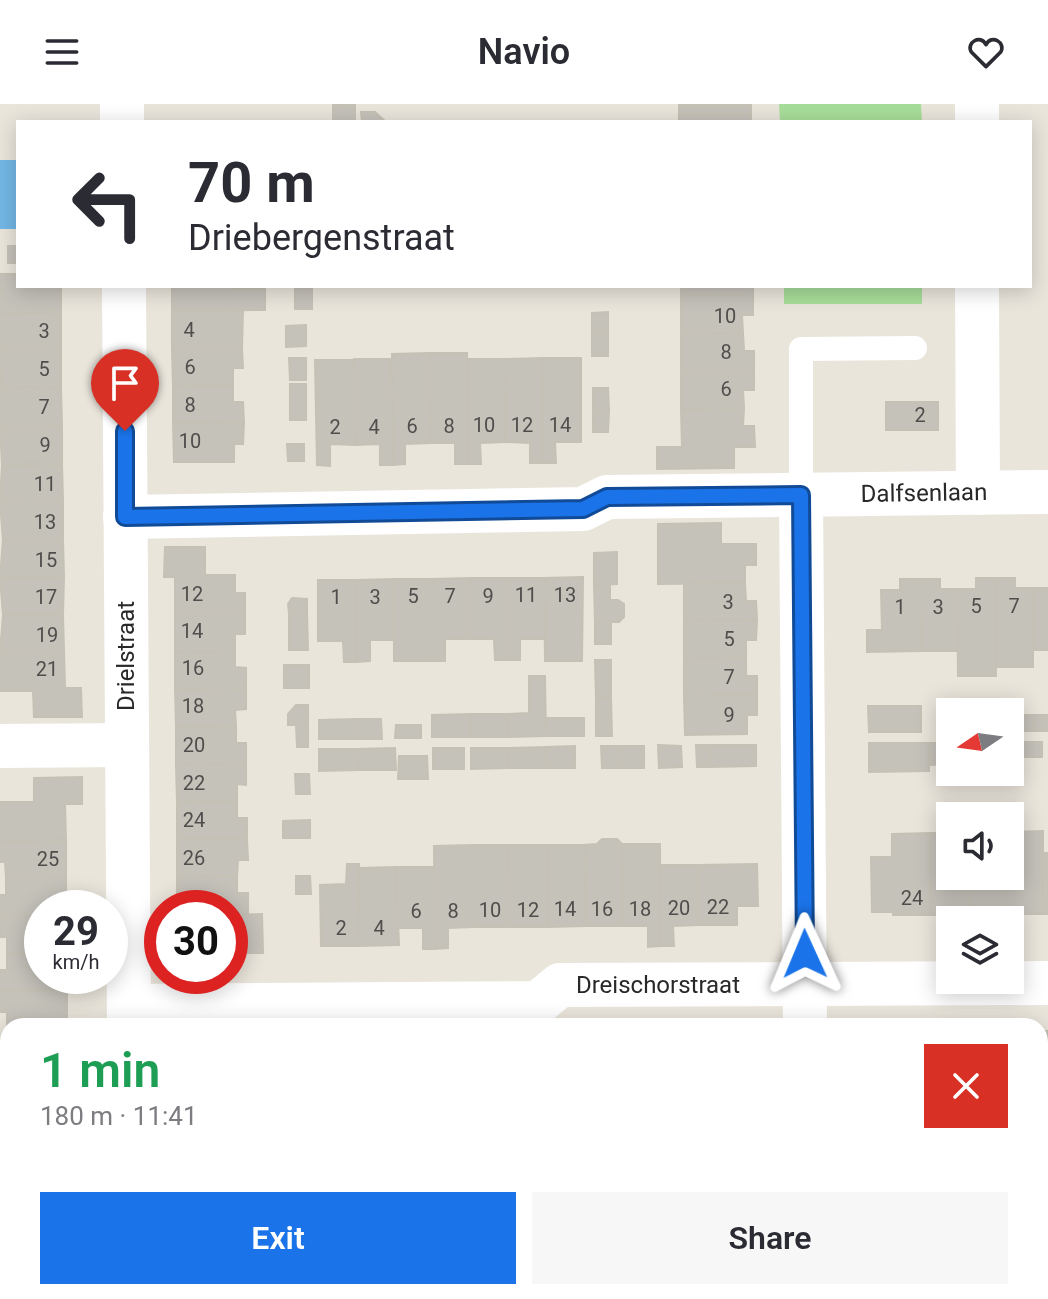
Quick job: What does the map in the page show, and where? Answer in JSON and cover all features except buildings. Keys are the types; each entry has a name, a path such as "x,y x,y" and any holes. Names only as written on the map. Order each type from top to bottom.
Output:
{"street":[{"name":"Drielstraat","path":"124,288 129,1016"},
{"path":"977,288 978,493"},
{"name":"Dalfsenlaan","path":"125,517 583,509 607,497 1048,492"},
{"path":"801,495 805,1005"},
{"path":"0,746 127,745"},
{"name":"Dreischorstraat","path":"129,1016 538,1003 560,985 805,1005 1048,983"}],"lane":[{"path":"801,495 801,349 915,348"}],"green space":[{"path":"779,104 921,104 922,120 780,120"},
{"path":"784,288 922,288 922,304 784,304"}],"water":[{"path":"0,160 16,160 16,229 0,229"}],"route":[{"path":"125,431 125,517 583,509 607,497 801,495 805,954"}]}
